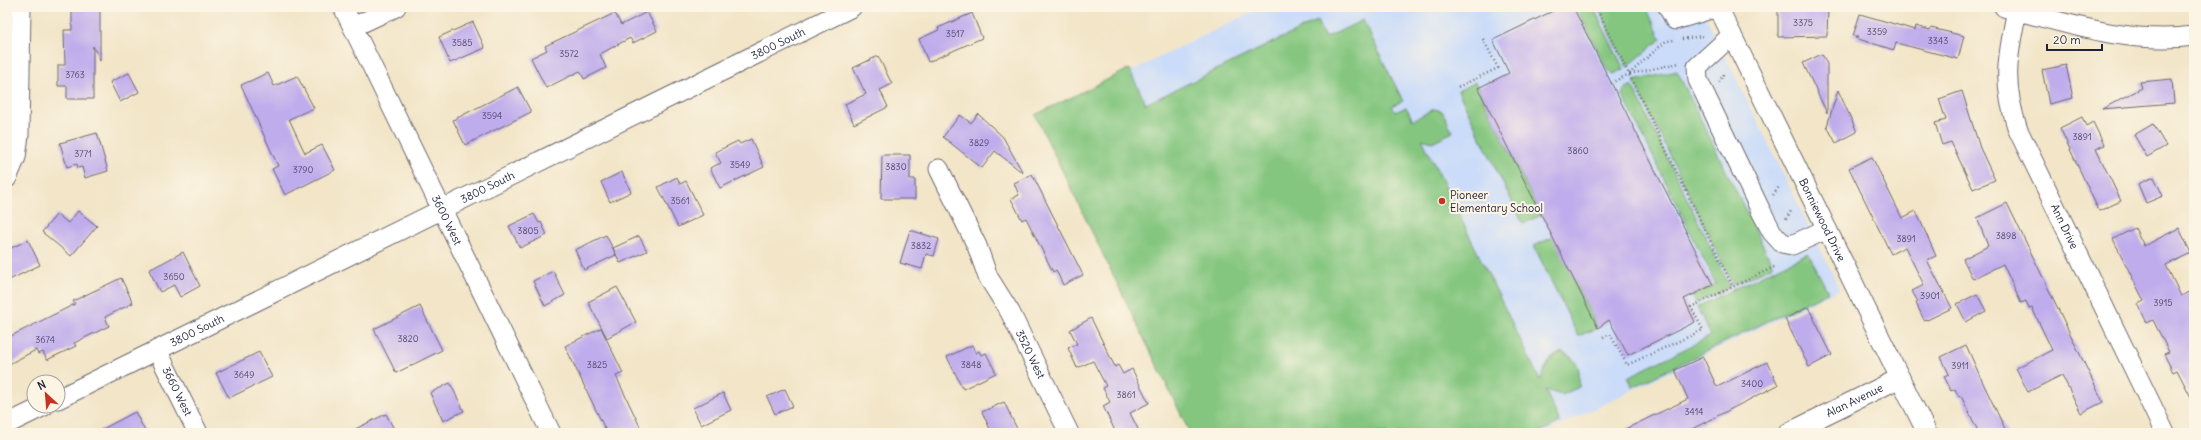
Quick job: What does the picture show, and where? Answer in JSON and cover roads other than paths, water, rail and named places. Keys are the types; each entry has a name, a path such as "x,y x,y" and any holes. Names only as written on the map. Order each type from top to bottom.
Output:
{"street":[{"path":"7,178 16,157 19,135 22,7"},
{"name":"3600 West","path":"343,7 551,433"},
{"path":"353,28 396,7"},
{"name":"3800 South","path":"66,395 852,7"},
{"path":"1668,7 1675,20 1718,7"},
{"name":"Bonniewood Drive","path":"1718,7 1927,433"},
{"path":"2011,9 2127,36 2166,38 2194,36"},
{"name":"Ann Drive","path":"2011,9 2007,68 2008,90 2013,116 2027,150 2165,433"},
{"path":"1732,35 1697,67 1698,80 1761,211 1772,232 1782,243 1792,245 1827,229"},
{"name":"3520 West","path":"939,169 977,246 988,277 1010,312 1069,433"},
{"name":"3660 West","path":"157,350 198,433"},
{"name":"Alan Avenue","path":"1788,433 1900,378"},
{"path":"7,424 28,414"}],"place":[{"name":"Pioneer Elementary School","path":"1442,201"}]}
